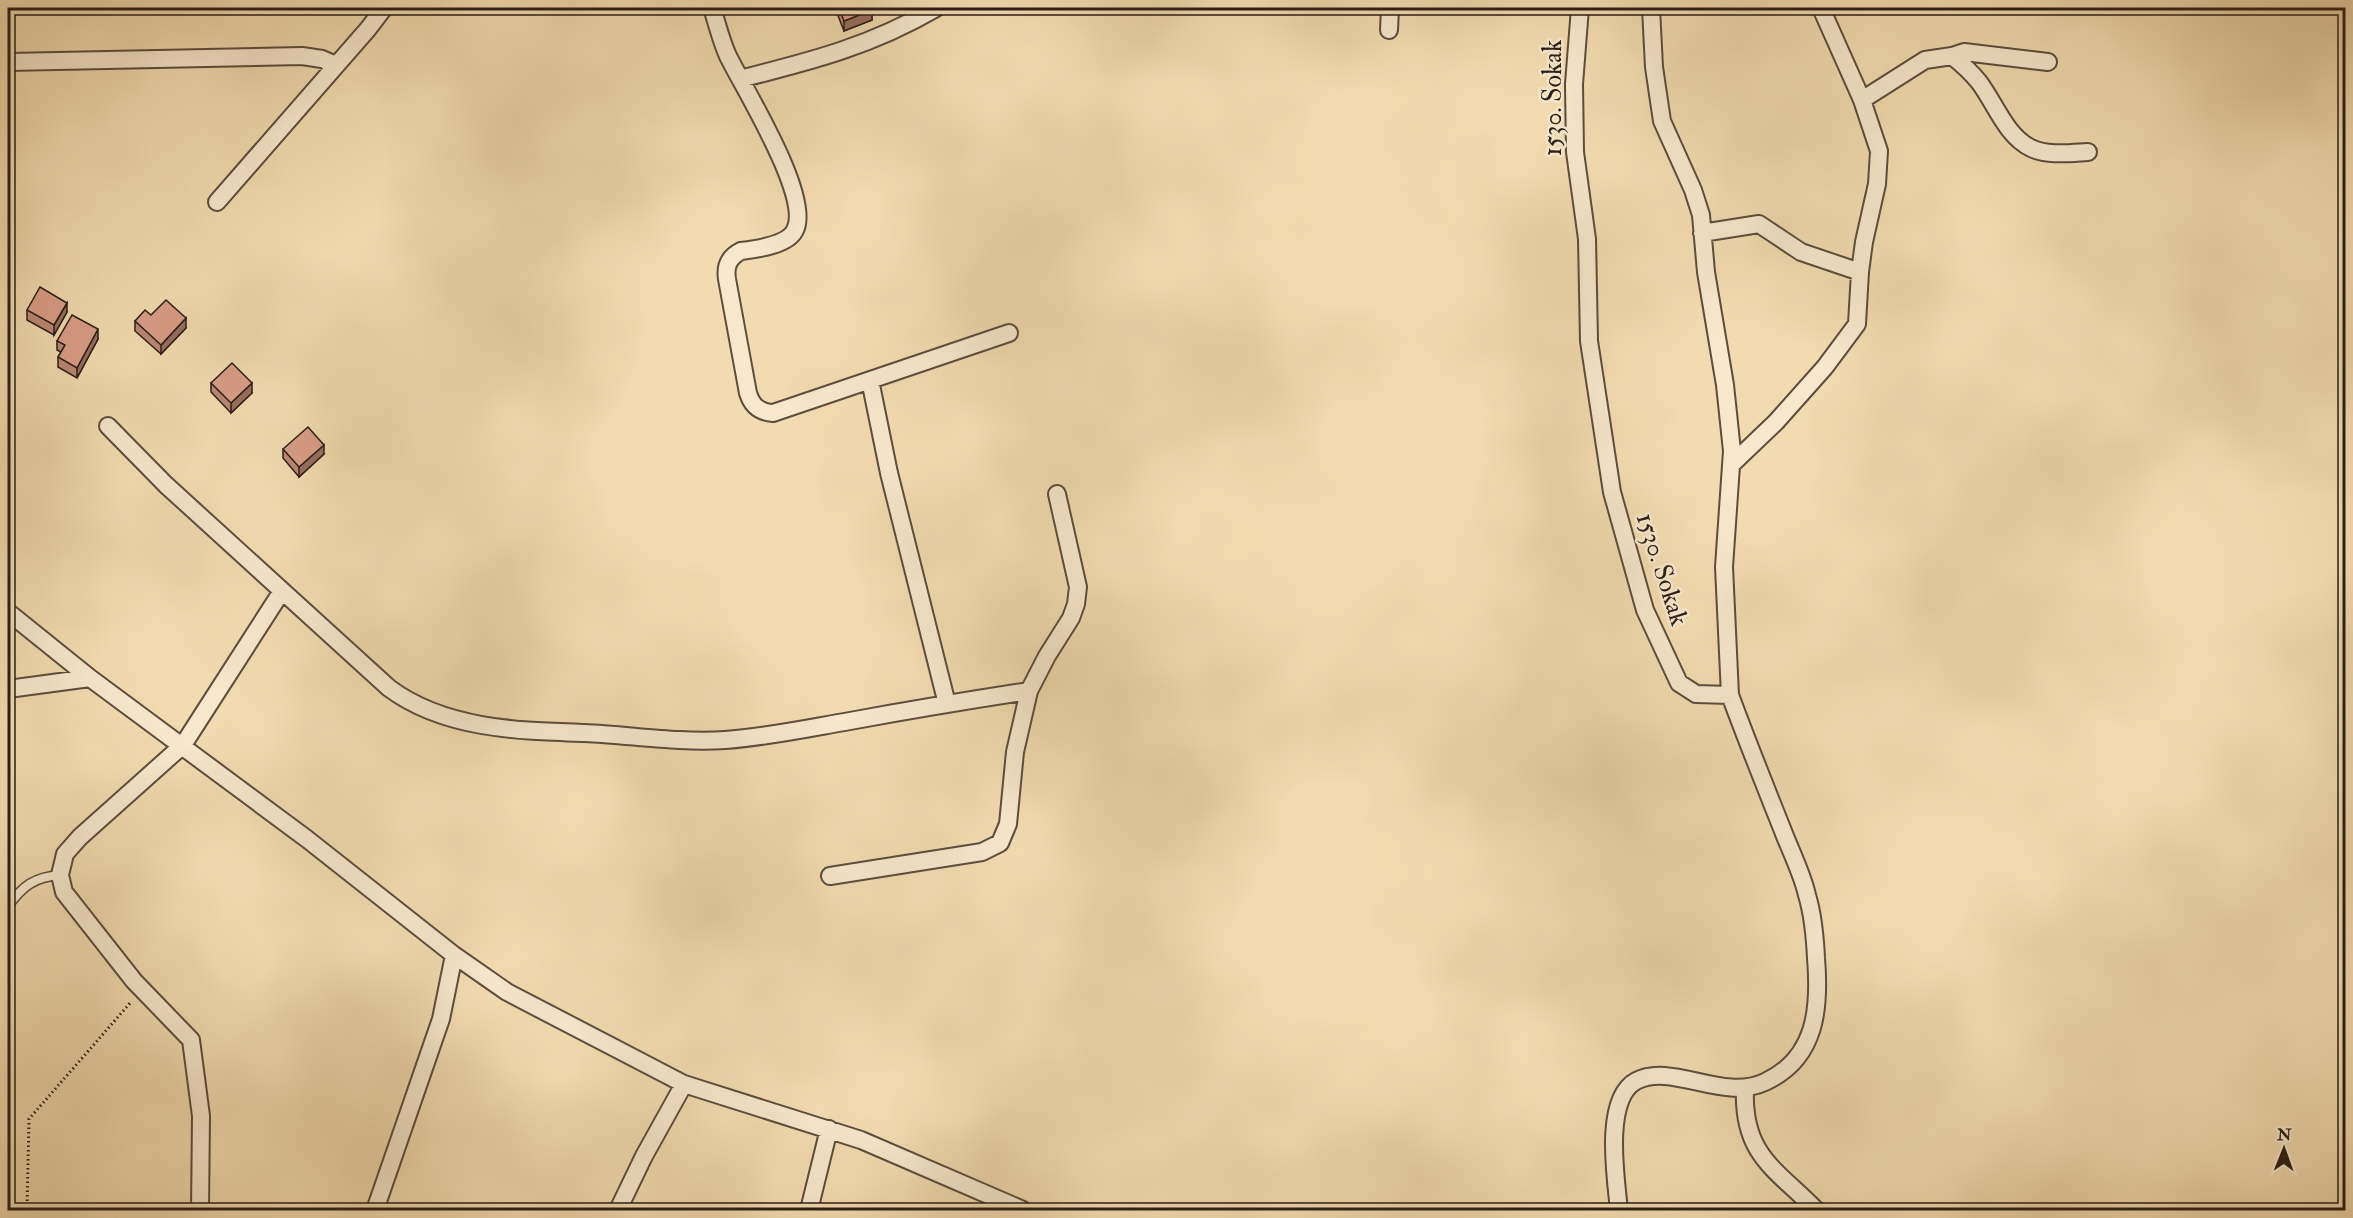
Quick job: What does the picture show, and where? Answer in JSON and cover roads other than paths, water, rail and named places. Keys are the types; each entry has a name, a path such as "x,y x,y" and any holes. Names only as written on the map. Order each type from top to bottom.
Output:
{"street":[{"path":"218,202 384,8"},
{"path":"712,8 727,53 772,138 794,189 798,218 795,231 791,236 784,240 741,251 735,254 727,265 727,279 750,401 760,410 773,413 1009,333"},
{"path":"740,79 847,50 893,31 936,8"},
{"path":"1389,30 1390,8"},
{"name":"1530. Sokak","path":"1580,8 1574,84 1575,152 1587,239 1589,341 1612,492 1645,610 1679,683 1696,694 1730,695"},
{"path":"1619,1210 1615,1168 1616,1119 1626,1090 1636,1081 1652,1077 1671,1076 1719,1087 1745,1088 1782,1074 1799,1057 1811,1034 1819,993 1815,940 1807,894 1730,695 1724,567 1732,451 1725,385 1706,272 1701,215 1693,190 1662,121 1654,68 1651,8"},
{"path":"1731,465 1776,423 1825,367 1857,324 1860,272 1877,184 1879,151 1862,100 1821,8"},
{"path":"1862,100 1925,60 1965,52 2049,62"},
{"path":"8,62 302,56 322,59 336,65"},
{"path":"1952,56 1969,69 2007,128 2031,148 2055,153 2088,152"},
{"path":"1702,233 1759,224 1801,252 1860,272"},
{"path":"870,380 890,473 947,704"},
{"path":"108,426 166,485 395,692 432,713 452,720 546,732 713,740 772,734 1029,691"},
{"path":"830,876 982,852 1000,843 1008,824 1015,752 1029,691 1047,656 1071,618 1077,596 1078,587 1057,494"},
{"path":"200,1210 201,1116 191,1040 142,989 64,892 60,875 65,854 80,837 183,745 282,591"},
{"path":"8,612 90,678 183,745 454,955 507,992 684,1084 861,1140 1023,1210"},
{"path":"8,689 90,678"},
{"path":"375,1210 441,1019 454,955"},
{"path":"618,1210 644,1156 684,1084"},
{"path":"1745,1088 1744,1109 1749,1132 1759,1152 1773,1170 1816,1210"},
{"path":"809,1210 829,1130"}],"lane":[{"path":"8,906 39,878 60,875"}]}
